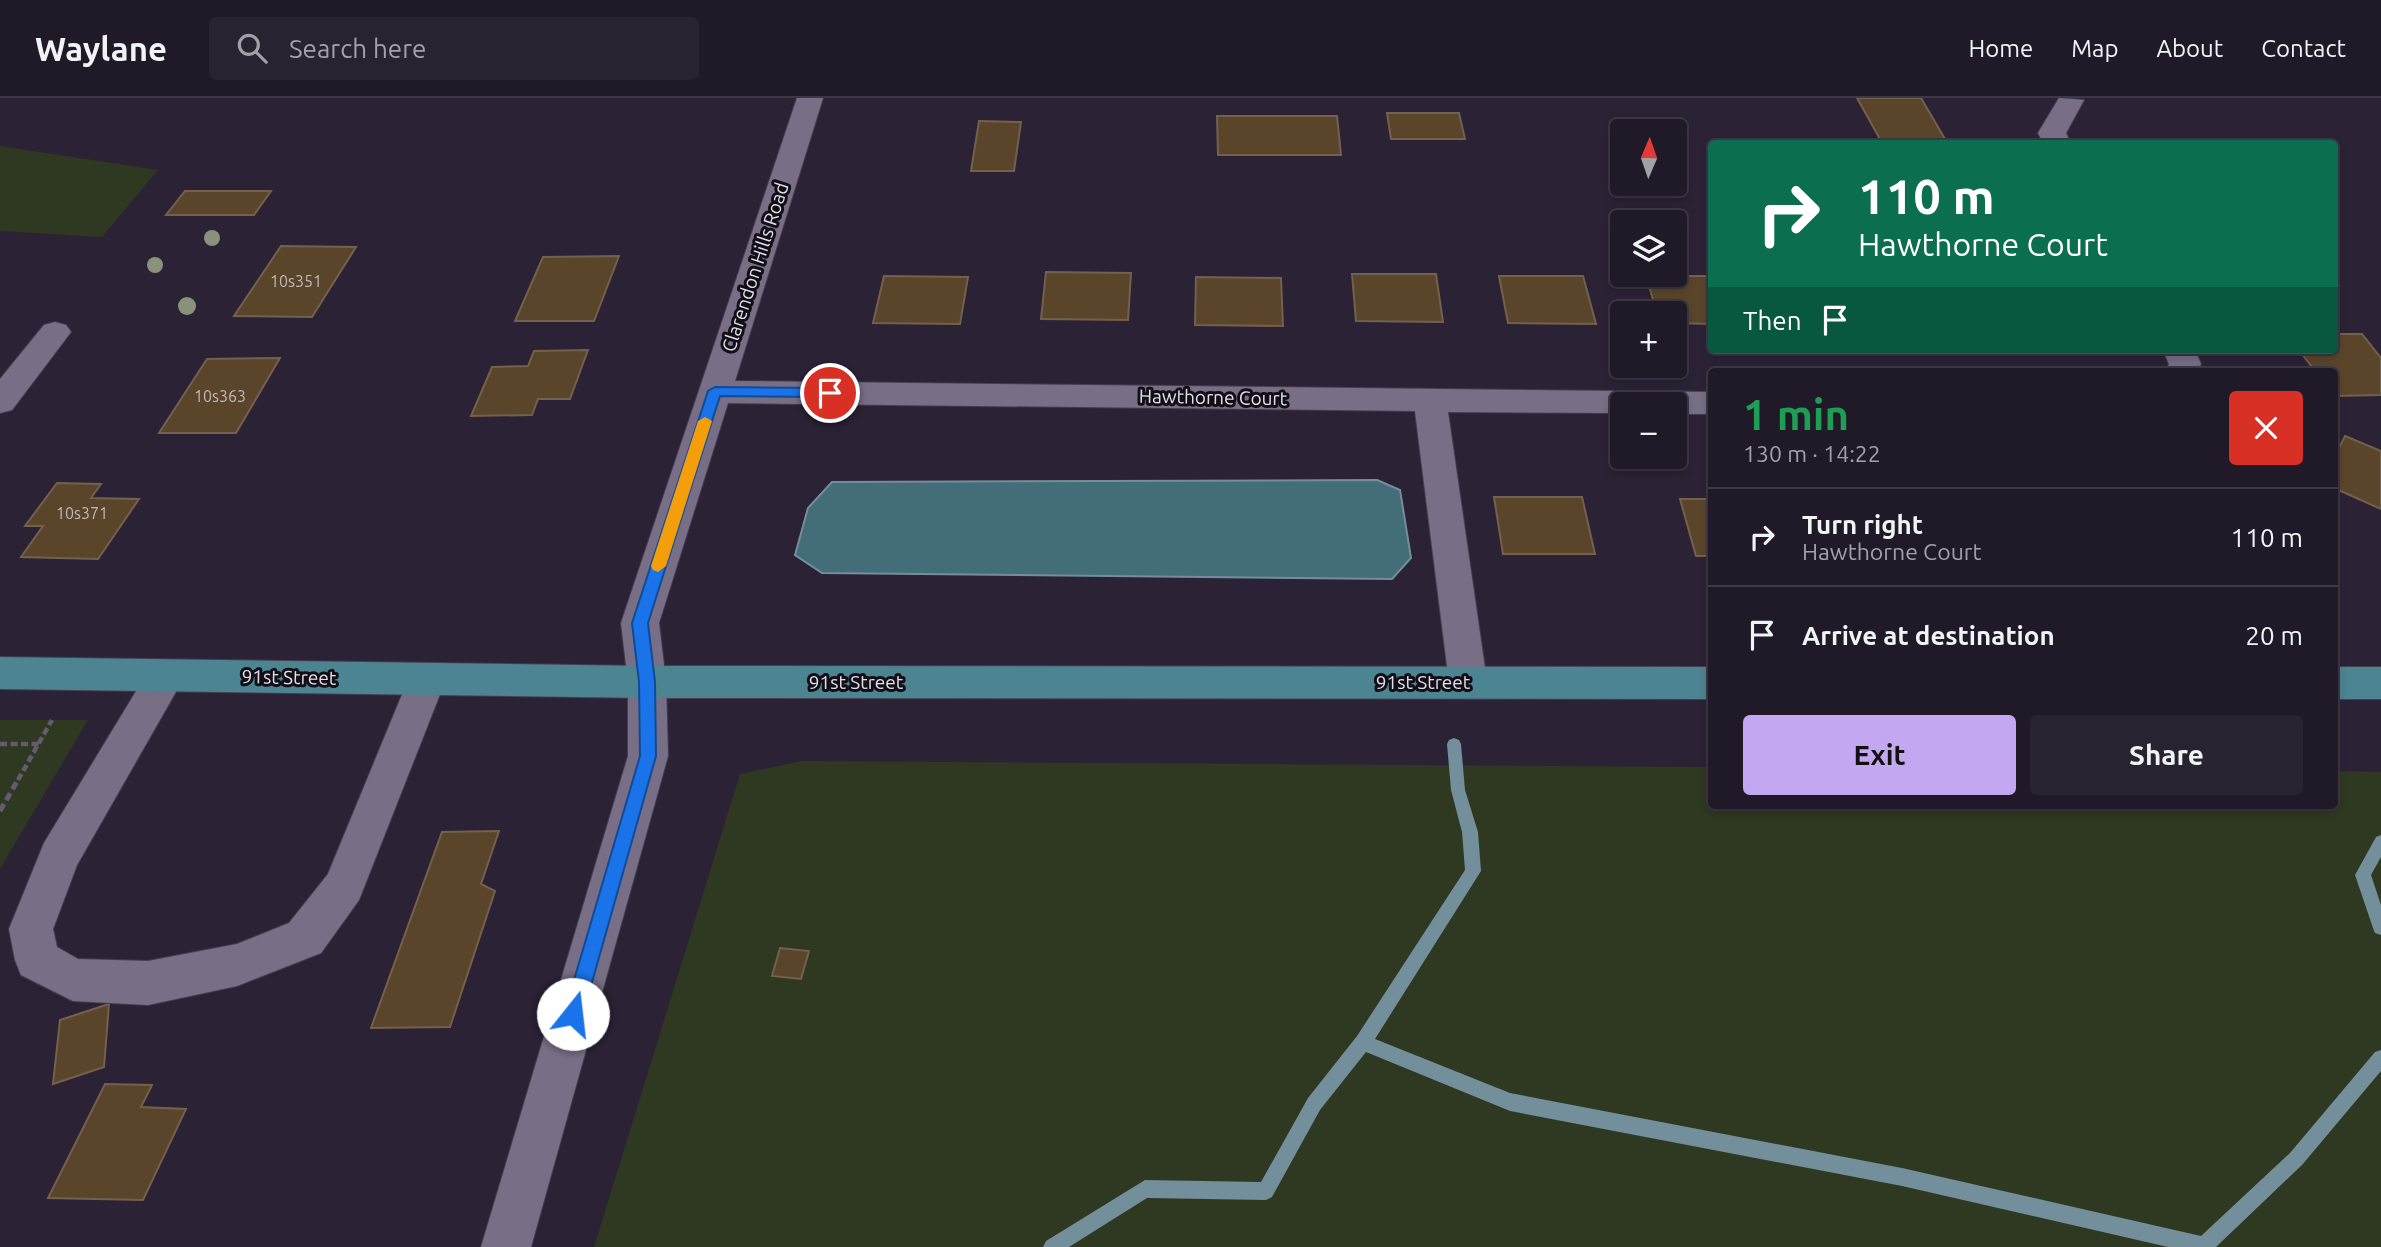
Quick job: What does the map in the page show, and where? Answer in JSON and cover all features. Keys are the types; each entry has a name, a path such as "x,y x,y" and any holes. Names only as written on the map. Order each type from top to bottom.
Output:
{"main road":[{"name":"91st Street","path":"0,673 647,682 1708,682"},
{"path":"2338,683 2381,683"}],"street":[{"name":"Clarendon Hills Road","path":"506,1247 648,756 647,682 640,623 810,98"},
{"path":"2056,140 2052,133 2071,100"},
{"path":"0,401 55,332"},
{"name":"Hawthorne Court","path":"715,391 1708,403"},
{"path":"1430,400 1468,682"},
{"path":"166,676 59,857 31,929 37,960 72,980 148,983 237,965 305,938 344,886 427,678"}],"path":[{"path":"0,811 52,720"},
{"path":"0,744 39,744"}],"shaded area":[{"path":"0,146 158,170 102,237 0,231"},
{"path":"1377,480 1400,490 1411,558 1392,579 822,573 795,555 808,508 832,482"},
{"path":"0,720 88,720 0,869"},
{"path":"802,761 1708,767 1708,809 2338,809 2338,771 2381,772 2381,1247 594,1247 740,774"}],"building":[{"path":"1857,98 1921,98 1945,139 1880,139"},
{"path":"1387,113 1459,113 1465,139 1391,139"},
{"path":"1217,116 1337,116 1341,155 1218,155"},
{"path":"979,121 1021,122 1014,171 971,171"},
{"path":"185,191 271,191 254,215 166,215"},
{"path":"281,246 356,247 312,317 234,316"},
{"path":"619,256 594,321 515,321 543,257"},
{"path":"1046,272 1131,273 1128,320 1041,319"},
{"path":"1352,274 1436,274 1443,322 1356,321"},
{"path":"884,276 968,277 960,324 873,323"},
{"path":"1499,276 1583,276 1596,324 1508,323"},
{"path":"1687,276 1708,276 1708,324 1687,323 1687,301 1653,301 1649,287 1687,287"},
{"path":"1196,277 1281,278 1283,326 1195,325"},
{"path":"2338,334 2362,334 2381,358 2381,395 2338,396 2338,368 2313,368 2302,354 2338,354"},
{"path":"588,350 570,399 538,399 532,415 471,416 492,367 528,366 534,351"},
{"path":"280,358 236,433 159,433 207,359"},
{"path":"2345,436 2381,451 2381,509 2338,490 2338,450"},
{"path":"57,483 101,484 91,498 139,499 98,559 21,557 43,526 25,526"},
{"path":"1494,497 1582,497 1595,554 1503,554"},
{"path":"1680,499 1708,499 1708,556 1696,556"},
{"path":"499,831 481,884 495,891 450,1027 371,1028 442,832"},
{"path":"780,948 809,951 801,979 772,976"},
{"path":"109,1004 104,1067 53,1084 60,1020"},
{"path":"105,1084 152,1085 141,1107 186,1109 143,1200 48,1198"}],"waterway":[{"path":"1363,1042 1473,871 1470,832 1458,790 1454,744"},
{"path":"2381,842 2363,875 2381,928"},
{"path":"1052,1247 1145,1189 1266,1191 1314,1104 1363,1042"},
{"path":"1363,1042 1510,1102 1902,1177 2204,1246 2296,1159 2381,1058"}],"slow traffic":[{"path":"658,566 705,421"}],"route":[{"path":"573,1014 648,756 647,682 640,623 715,391 830,393"}]}
